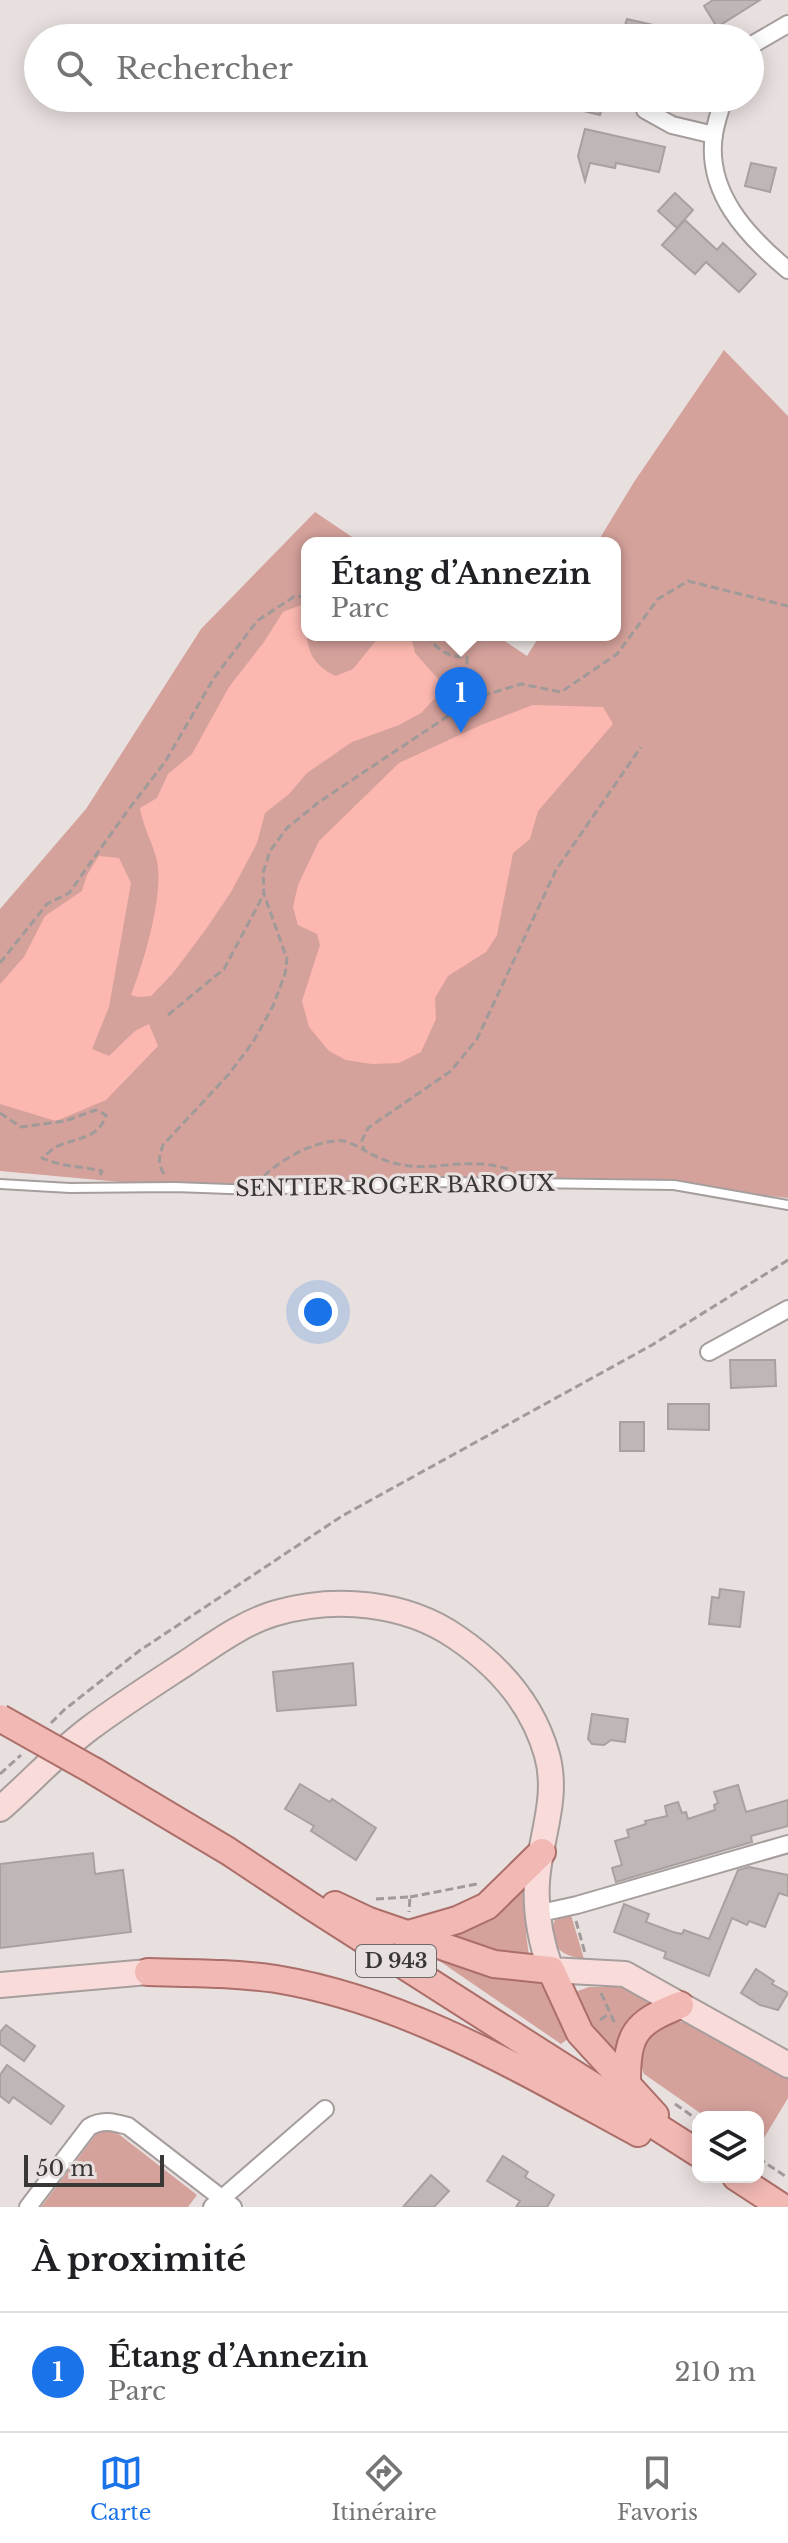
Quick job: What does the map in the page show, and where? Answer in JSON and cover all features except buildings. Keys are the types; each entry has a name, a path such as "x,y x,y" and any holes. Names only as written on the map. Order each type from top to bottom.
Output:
{"main road":[{"name":"D 943","path":"0,1718 228,1851 687,2146"},
{"path":"228,1851 369,1921 494,1964 551,1970 580,2033 687,2146"},
{"path":"409,1934 457,1920 487,1906 542,1852"},
{"path":"148,1972 275,1979 397,2012 482,2048 647,2138 687,2146"},
{"path":"627,2083 628,2050 642,2023 680,2005"},
{"path":"745,2183 782,2207"}],"street":[{"path":"764,38 788,24"},
{"path":"649,112 672,125 714,135"},
{"path":"720,112 714,135 714,167 727,206 758,245 788,270"},
{"path":"709,1352 788,1309"},
{"path":"0,1809 91,1727 246,1626 274,1614 300,1608 357,1605 392,1608 436,1623 471,1647 495,1668 533,1719 548,1757 551,1804 537,1878 536,1914 540,1939 551,1970 625,1974 788,2065"},
{"path":"536,1914 788,1844"},
{"path":"0,1985 148,1972"},
{"path":"28,2207 89,2127 97,2122 109,2121 128,2126 222,2204 325,2109"}],"lane":[{"name":"SENTIER ROGER BAROUX","path":"0,1184 258,1190 442,1182 674,1185 788,1205"}],"path":[{"path":"175,1187 159,1166 163,1145 229,1074 253,1042 273,1006 285,974 287,959 264,894 263,873 270,851 287,828 319,802 475,698 521,684 561,692 617,654 658,599 688,581 788,606"},
{"path":"0,963 47,904 69,893 165,762 214,678 257,621 295,596 301,596"},
{"path":"431,641 450,657 467,657 467,686 475,698"},
{"path":"364,1150 362,1140 368,1128 451,1071 477,1039 556,870 641,747"},
{"path":"168,1015 224,969 264,894"},
{"path":"0,1113 21,1127 65,1121 96,1110 106,1115 103,1126 84,1139 57,1146 42,1158 57,1165 79,1165 102,1171 91,1188"},
{"path":"258,1190 263,1177 273,1168 295,1154 335,1140 350,1142 384,1163 412,1168 469,1163 498,1165 513,1170"},
{"path":"64,1710 139,1651 342,1516 652,1345 788,1260"},
{"path":"0,1774 16,1759"},
{"path":"410,1897 482,1883"},
{"path":"764,2162 788,2178"}],"shaded area":[{"path":"724,350 788,416 788,1198 674,1185 175,1187 0,1171 0,909 86,809 201,629 315,512 352,537 301,537 301,641 505,641 527,656 536,641 621,641 621,537 601,537 634,482"},
{"path":"301,605 301,641 308,641 319,665 336,676 353,669 376,641 412,641 415,653 439,680 439,694 421,713 399,725 352,742 307,773 289,794 265,813 257,843 231,892 206,929 173,973 151,996 131,995 147,947 158,892 157,861 140,808 157,798 168,774 192,754 229,687 283,612"},
{"path":"533,705 603,707 613,724 538,811 530,839 513,853 497,935 486,952 448,976 435,998 436,1019 421,1052 399,1063 372,1064 346,1060 329,1051 309,1027 302,1001 320,945 317,934 298,925 293,907 298,885 319,841 399,763"},
{"path":"99,856 119,858 131,883 109,1007 92,1049 109,1056 135,1031 149,1024 158,1046 106,1100 56,1121 0,1104 0,984 24,957 45,916 82,891 87,875"},
{"path":"526,1880 526,1933 530,1964 427,1937"},
{"path":"571,1915 584,1959 562,1952 550,1932 555,1920"},
{"path":"422,1949 545,1978 573,2035 561,2044"},
{"path":"589,1987 625,1987 662,2007 619,2063 587,2035 575,1992"},
{"path":"668,2020 695,2024 788,2073 788,2098 764,2138 764,2111 697,2111 644,2074 636,2049 646,2029"},
{"path":"116,2132 197,2195 188,2207 41,2207 97,2133"}],"place":[{"name":"Étang d’Annezin","path":"461,733"}]}
